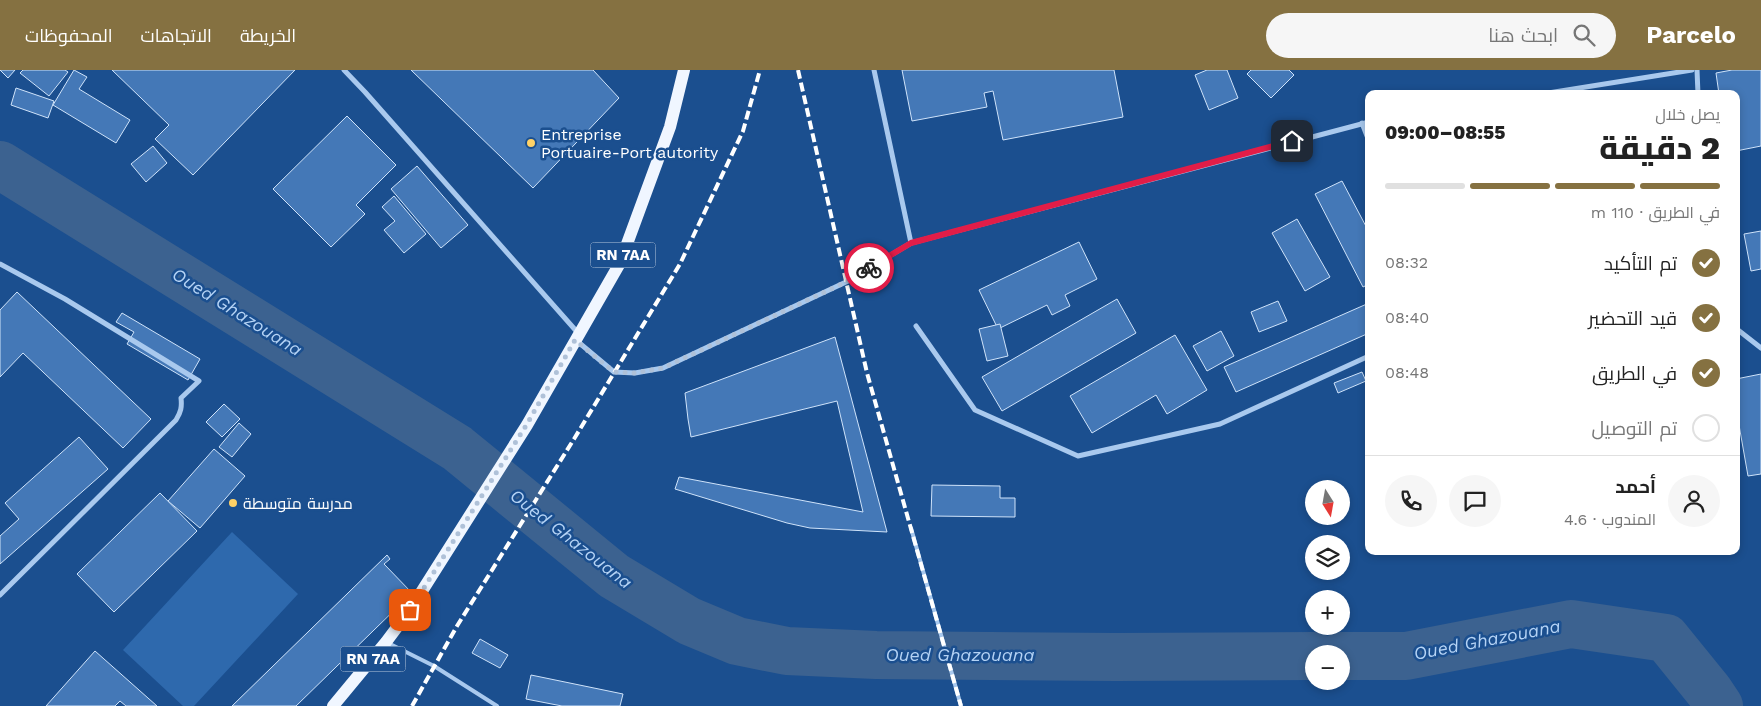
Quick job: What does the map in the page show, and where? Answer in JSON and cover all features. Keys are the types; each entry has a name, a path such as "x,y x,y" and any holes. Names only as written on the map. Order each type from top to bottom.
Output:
{"main road":[{"name":"RN 7AA","path":"334,706 410,610 527,424 620,263 670,127 684,70"}],"street":[{"path":"344,70 577,337 614,372 635,373 663,368 846,282 911,243 1365,123"},
{"path":"874,70 911,243"},
{"path":"1567,90 1692,70"},
{"path":"1697,70 1698,90"},
{"path":"1362,123 1365,131"},
{"path":"0,264 65,299 199,381 181,398 182,405 176,420 0,595"},
{"path":"916,326 975,410 1078,456 1220,424 1365,358"},
{"path":"1740,332 1761,348"}],"lane":[{"path":"911,528 961,706"},
{"path":"386,642 434,666 496,706"}],"shaded area":[{"path":"232,532 298,594 194,706 183,706 123,650"}],"building":[{"path":"0,70 15,70 8,78"},
{"path":"23,70 65,70 68,72 49,96 20,73"},
{"path":"74,70 87,77 79,89 130,120 116,143 53,105"},
{"path":"112,70 295,70 193,175 155,139 169,125"},
{"name":"Entreprise Portuaire-Port autority","path":"411,70 593,70 619,98 533,188"},
{"path":"902,70 1114,70 1123,117 1003,140 993,91 984,93 987,107 912,121"},
{"path":"1207,70 1227,70 1238,98 1209,110 1195,75"},
{"path":"1251,70 1289,70 1294,75 1271,98 1247,74"},
{"path":"1732,70 1761,70 1761,146 1740,150 1740,90 1718,90 1716,73"},
{"path":"16,88 54,101 48,118 11,105"},
{"path":"347,116 396,165 356,205 365,214 331,247 273,189"},
{"path":"153,146 167,163 146,182 131,164"},
{"path":"417,166 468,225 441,248 391,189"},
{"path":"1342,181 1365,224 1365,286 1363,287 1315,194"},
{"path":"394,196 426,234 404,253 384,230 395,221 382,207"},
{"path":"1297,219 1330,277 1305,291 1272,233"},
{"path":"1761,231 1761,269 1751,271 1744,234"},
{"path":"1079,242 1097,279 1065,295 1070,306 1052,315 1047,305 998,329 979,290"},
{"path":"17,292 151,419 123,448 23,353 0,377 0,310"},
{"path":"1117,299 1136,333 1002,411 982,377"},
{"path":"1278,301 1287,321 1259,332 1251,312"},
{"path":"1365,305 1365,335 1236,392 1224,367"},
{"path":"122,313 200,359 188,380 127,344 134,332 116,322"},
{"path":"1000,324 1008,356 987,361 979,329"},
{"path":"1221,331 1234,356 1207,371 1193,346"},
{"path":"1175,335 1207,390 1167,414 1156,395 1092,433 1070,396"},
{"path":"835,337 887,532 810,528 787,523 675,489 679,477 863,512 837,401 691,437 688,419 685,393"},
{"path":"1362,372 1365,379 1365,381 1338,393 1334,383"},
{"path":"1761,374 1761,474 1748,476 1740,431 1740,378"},
{"path":"224,404 240,419 222,437 206,422"},
{"path":"239,423 251,434 232,457 219,447"},
{"path":"79,437 108,469 0,564 0,536 19,519 5,503"},
{"path":"214,449 245,476 200,528 168,501"},
{"path":"932,485 1000,486 1000,498 1015,498 1015,517 931,516"},
{"path":"160,493 197,531 114,612 77,574"},
{"path":"387,555 390,559 384,564 412,593 296,706 232,706"},
{"path":"480,639 508,655 500,668 472,653"},
{"path":"95,651 157,706 126,706 120,701 115,706 46,706"},
{"path":"531,675 623,694 620,706 562,706 526,699"}],"waterway":[{"name":"Oued Ghazouana","path":"0,165 457,448 614,576 689,621 737,641 787,651 876,655 1305,656"},
{"name":"Oued Ghazouana","path":"1350,656 1406,656 1571,624 1666,638 1719,706"}],"railway":[{"path":"412,706 457,626 574,439 680,264 743,131 760,70"},
{"path":"798,70 867,373 961,706"}],"way so far":[{"path":"410,610 527,424 575,340 614,372 635,373 663,368 846,282 869,268"}],"place":[{"name":"Entreprise Portuaire-Port autority","path":"531,143"},
{"name":"مدرسة متوسطة","path":"233,503"}],"route":[{"path":"869,268 911,243 1292,141"}]}
